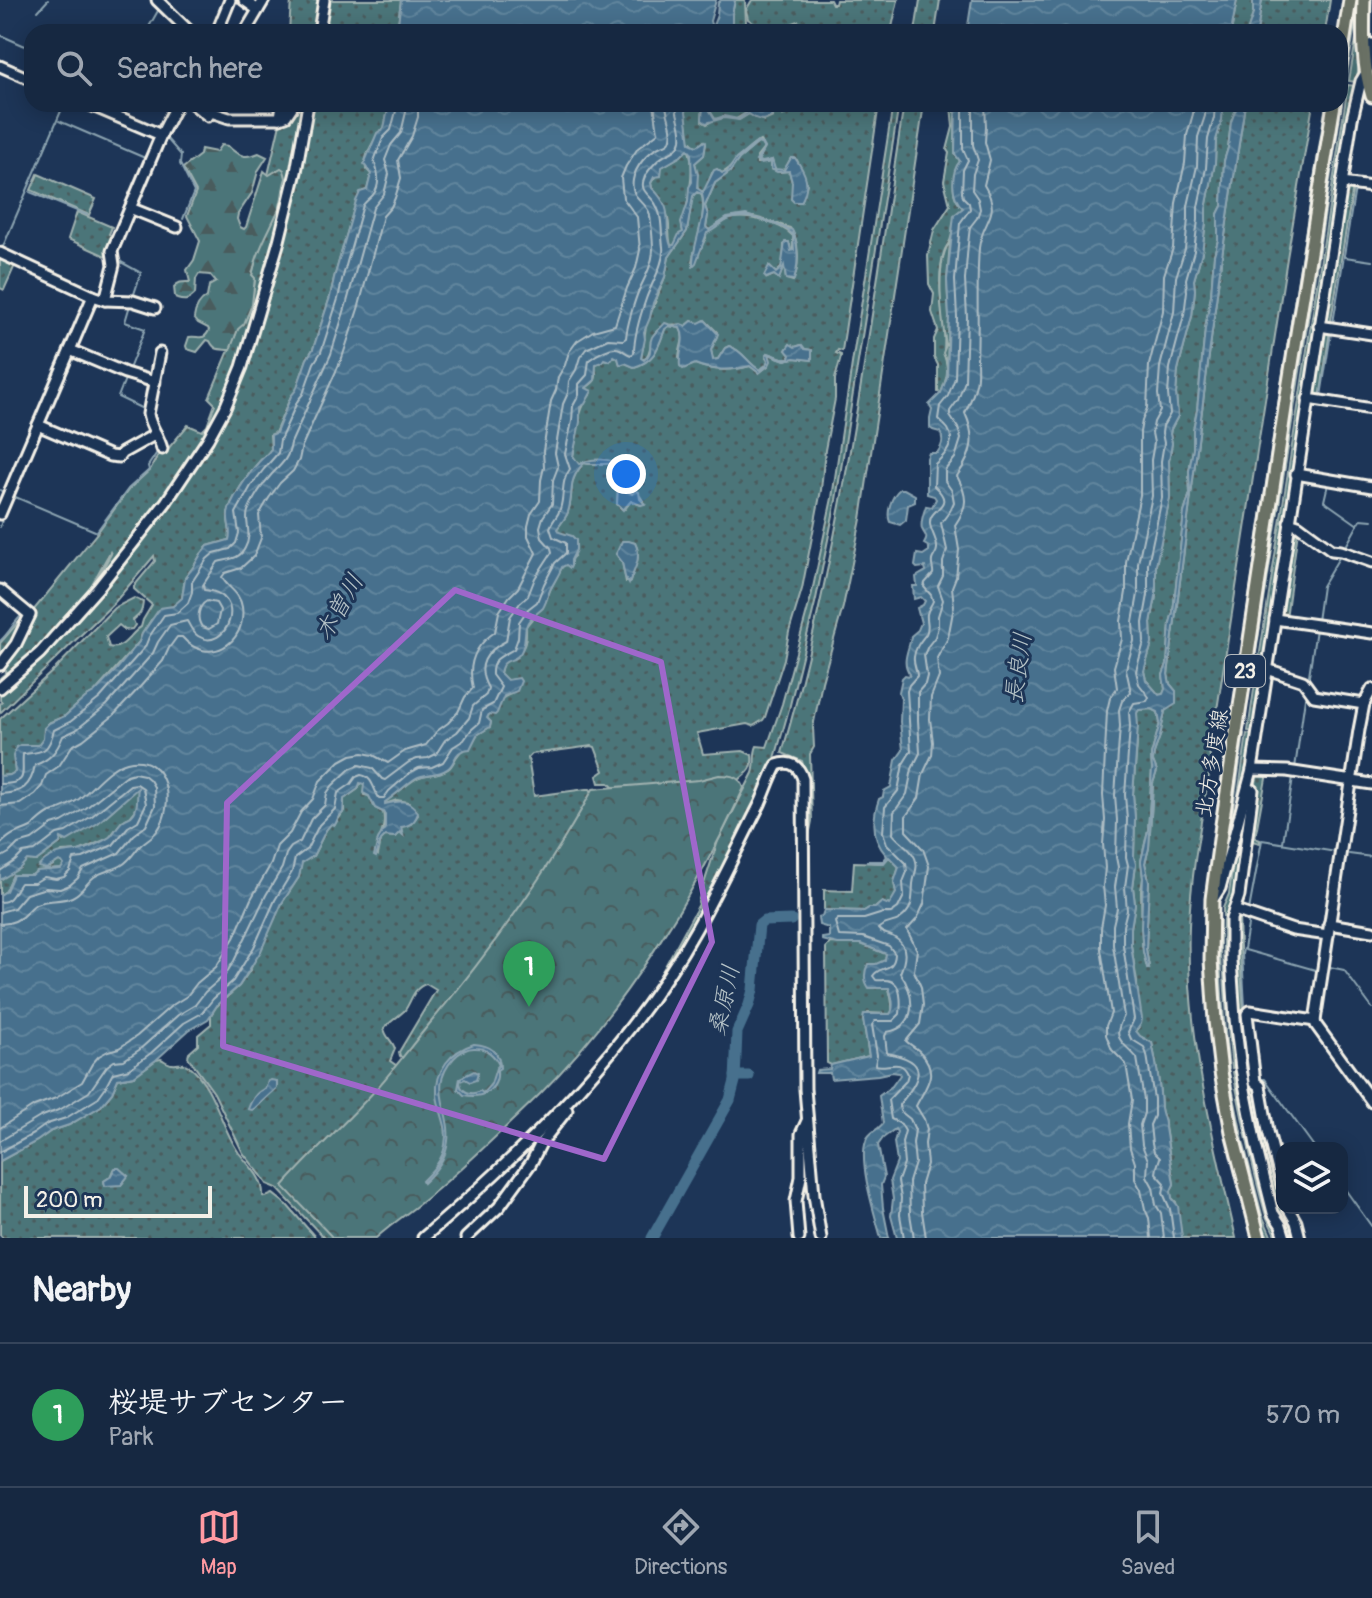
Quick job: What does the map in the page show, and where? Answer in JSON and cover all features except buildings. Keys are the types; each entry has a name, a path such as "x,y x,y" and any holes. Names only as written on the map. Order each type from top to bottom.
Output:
{"main road":[{"path":"1346,24 1350,0"},
{"path":"1364,0 1363,53 1365,75 1372,96"},
{"name":"北方多度線","path":"1259,1238 1232,1132 1221,1072 1211,960 1212,899 1333,112"}],"street":[{"path":"157,0 182,24"},
{"path":"220,24 230,0"},
{"path":"244,0 258,10"},
{"path":"250,24 264,0"},
{"path":"320,24 324,0"},
{"path":"1212,899 1220,888 1252,770 1354,108 1361,81 1370,66 1372,44"},
{"path":"0,66 24,76"},
{"path":"107,112 161,135"},
{"path":"105,300 114,265 112,251 173,112"},
{"path":"219,112 229,118 280,118 289,112"},
{"path":"280,118 281,112"},
{"path":"0,688 40,653 98,588 166,502 225,408 242,367 279,241 307,112"},
{"path":"1342,183 1372,187"},
{"path":"130,208 177,227"},
{"path":"0,253 93,296 105,300 133,301 155,308"},
{"path":"0,514 93,296"},
{"path":"1319,326 1372,334"},
{"path":"70,350 155,382"},
{"path":"160,353 148,414 149,423 160,439 162,449"},
{"path":"1308,399 1372,409"},
{"path":"38,425 119,457 156,434"},
{"path":"1296,474 1372,487"},
{"path":"1289,522 1332,550 1372,562"},
{"path":"0,590 30,615 16,644 0,665"},
{"path":"1275,619 1372,633"},
{"path":"1267,669 1303,681 1314,696 1364,704"},
{"path":"1372,689 1364,704 1315,1021 1372,1102"},
{"path":"423,1238 507,1164 576,1091 632,1023 671,970 696,929 777,765 788,763 797,766 803,779 805,1089 821,1238"},
{"path":"1252,770 1287,771 1372,784"},
{"path":"1252,770 1253,784 1239,896 1231,919 1231,960 1241,1069 1273,1213 1285,1238"},
{"path":"1234,910 1293,930 1328,935"},
{"path":"1329,924 1372,931"},
{"path":"1276,1162 1260,1086 1255,1082 1247,1014 1250,1011 1315,1021"},
{"path":"466,1238 499,1207 568,1108 576,1091"},
{"path":"797,1237 801,1134 808,1117"},
{"path":"1291,1214 1300,1238"},
{"path":"1255,1222 1266,1238"}],"highlighted area":[{"path":"455,590 661,662 712,942 604,1159 223,1046 227,803"}],"green space":[{"path":"291,0 321,0 318,24 290,24"},
{"path":"327,0 401,0 398,24 323,24"},
{"path":"735,0 745,0 747,24 732,24"},
{"path":"752,0 830,0 835,4 836,0 898,0 893,24 802,24 798,21 790,24 755,24 748,19 746,10"},
{"path":"920,0 940,0 936,24 916,24"},
{"path":"1237,0 1253,0 1250,24 1232,24"},
{"path":"1262,0 1330,0 1326,24 1258,24"},
{"path":"1354,0 1359,0 1348,68 1348,36"},
{"path":"1360,15 1359,66 1356,82 1349,81"},
{"path":"1348,85 1356,86 1265,666 1258,665 1344,112 1348,112"},
{"path":"288,112 304,112 282,220 233,384 208,436 165,498 87,597 110,552 81,604 55,634 0,685 0,678 7,672 1,666 32,612 129,489 150,470 160,451 167,450 188,425 202,431 207,426 215,404 209,398 238,329 249,312 255,279 252,275 259,248 282,200 286,178 268,175 281,119"},
{"path":"309,112 388,112 384,129 374,141 366,159 366,168 371,174 367,190 356,202 313,349 275,433 270,435 271,449 232,502 228,514 229,540 208,546 185,578 182,598 178,603 151,620 139,642 94,693 65,716 48,723 38,745 24,745 14,762 15,772 0,776 0,719 55,669 114,608 134,598 143,602 140,613 133,620 135,625 132,629 125,630 119,625 106,637 109,647 123,644 141,627 152,605 134,586 155,561 154,556 114,603 0,713 0,692 166,506 238,387"},
{"path":"686,112 703,112 702,121 707,124 715,119 711,112 748,112 736,119 749,114 764,121 773,117 773,112 785,112 784,115 791,112 878,112 842,351 836,353 841,357 835,379 835,399 821,490 802,589 784,659 763,720 753,726 747,724 697,733 703,754 743,751 752,755 751,768 738,781 614,788 609,783 599,783 597,776 604,771 595,747 532,754 528,758 534,796 586,789 593,793 538,892 406,1060 399,1052 436,990 426,984 418,988 405,1010 384,1028 395,1049 390,1061 400,1068 341,1238 324,1238 277,1188 267,1184 243,1153 214,1093 188,1057 189,1053 198,1045 198,1035 211,1024 211,1015 216,1007 239,986 250,970 282,903 299,877 301,863 313,856 326,830 331,823 335,824 344,811 344,799 358,789 361,782 364,784 364,795 369,796 375,808 383,812 378,855 385,836 402,834 401,827 411,824 418,815 408,802 385,802 417,778 448,769 477,735 490,727 491,722 487,718 500,701 511,694 507,681 500,673 502,665 524,646 526,626 545,603 562,567 574,556 557,529 568,512 578,470 584,463 621,465 628,475 629,485 618,488 617,504 625,509 631,501 641,505 644,502 640,496 629,492 631,478 624,465 601,460 590,461 579,464 573,456 580,416 590,395 586,388 595,380 596,364 604,359 610,361 613,356 618,358 620,365 625,363 634,367 647,361 669,326 680,328 682,332 679,357 688,367 695,364 729,369 750,366 759,373 769,365 769,354 785,360 812,360 812,350 790,344 786,350 789,358 768,353 767,364 760,370 729,346 718,359 713,360 711,350 717,332 705,320 699,324 692,321 686,326 670,325 661,328 654,335 647,357 641,359 646,326 665,277 669,257 687,231 695,193 701,193 703,208 692,262 706,233 729,219 744,218 772,224 793,236 793,251 790,245 784,245 783,266 776,273 769,266 767,278 774,275 779,278 784,266 786,279 793,281 797,268 797,246 790,228 758,218 740,216 730,218 710,230 706,228 708,215 705,206 715,183 758,143 764,148 757,157 757,163 760,163 758,160 765,148 760,141 749,148 727,170 722,173 717,169 712,173 705,191 699,191 695,163 704,155 706,144 704,141 695,146 689,140","holes":["791,158 797,160 807,184 801,202 792,199 789,171 780,172 771,169 771,162 765,163 772,160 774,169 779,171 785,169","625,541 635,543 637,563 630,582 626,582 622,562 616,554"]},
{"path":"892,112 898,112 836,500 789,709 759,800 715,888 668,969 652,990 699,904 718,841 753,773 757,746 767,747 782,704 811,597 832,498"},
{"path":"903,112 923,112 861,519 813,727 814,747 810,754 812,821 807,846 805,771 802,761 782,753 822,593 867,349"},
{"path":"952,112 955,112 955,154 960,161 954,192 963,208 953,222 952,236 941,264 940,289 947,370 941,393 938,392 938,365 934,357 934,339 938,330 932,312 934,294 929,284 928,256 934,230 950,205 944,181 953,127"},
{"path":"1223,112 1235,112 1224,161 1222,206 1218,214 1218,240 1193,430 1190,493 1184,513 1167,664 1163,675 1165,689 1159,695 1146,680 1144,671 1152,643 1156,565 1170,498 1170,434 1178,416 1178,370 1192,316 1194,280 1202,252 1216,140"},
{"path":"1244,112 1312,112 1217,710 1214,713 1209,751 1211,763 1190,905 1189,965 1196,1044 1236,1238 1182,1238 1176,1202 1170,1191 1174,1184 1152,1043 1136,1031 1137,982 1131,945 1136,864 1133,794 1137,712 1152,709 1158,712 1160,723 1151,755 1148,830 1141,861 1142,944 1149,967 1146,949 1149,881 1145,863 1149,848 1153,783 1157,771 1153,761 1165,711 1176,702 1176,691 1168,675 1221,262"},
{"path":"1325,112 1329,112 1290,355 1286,354"},
{"path":"1336,112 1341,112 1254,665 1250,664"},
{"path":"221,145 242,156 259,153 267,157 258,171 252,193 238,214 240,227 246,227 264,171 269,175 281,168 286,178 279,209 254,266 252,304 244,324 238,329 230,350 216,348 207,340 197,352 187,349 189,337 203,337 209,330 194,318 195,312 207,297 209,286 216,282 210,275 199,274 193,296 183,300 175,296 176,285 190,282 187,270 200,241 187,216 196,192 183,168 200,155 201,149 216,152"},
{"path":"688,149 691,176 682,222 683,232 671,246 667,215 651,183 662,167"},
{"path":"38,174 96,199 89,215 31,190"},
{"path":"1353,187 1330,326 1324,325 1344,189"},
{"path":"77,212 112,227 109,234 114,237 110,258 68,239"},
{"path":"950,242 947,363 943,353 946,345 941,277 945,251"},
{"path":"2,257 16,263 4,290 0,288"},
{"path":"1330,330 1320,399 1312,397 1320,332"},
{"path":"1285,360 1289,361 1262,539 1258,538"},
{"path":"1292,527 1298,530 1286,618 1279,617"},
{"path":"1257,544 1261,544 1234,729 1230,728"},
{"path":"26,615 13,640 15,643 0,663 0,643"},
{"path":"1257,669 1264,670 1255,732 1248,731"},
{"path":"1239,733 1244,734 1227,849 1217,887"},
{"path":"1247,734 1254,735 1247,782 1233,830"},
{"path":"1259,773 1267,773 1255,838 1260,843 1248,840"},
{"path":"719,775 734,777 744,788 725,828 655,950 570,1062 474,1157 376,1238 333,1238 283,1186 376,1090 472,971 536,883 593,789 699,780"},
{"path":"138,787 135,811 122,821 109,838 79,851 62,852 49,868 59,861 64,865 61,869 13,875 6,891 0,895 0,880 27,860 36,861 60,843 62,838 64,841 98,823"},
{"path":"1251,788 1236,896 1229,916 1223,916 1237,836"},
{"path":"889,856 899,867 892,903 887,905 882,902 864,911 824,910 824,890 852,891 854,862 883,863"},
{"path":"1239,914 1242,990 1251,1066 1243,1067 1233,960 1236,915"},
{"path":"1215,919 1220,920 1222,994 1229,1068 1224,1069 1218,1016"},
{"path":"1223,920 1229,920 1239,1067 1232,1068 1224,976"},
{"path":"830,943 861,944 886,954 892,1005 890,1014 868,1013 863,1019 869,1056 831,1065 827,1063 826,948"},
{"path":"156,1060 185,1064 199,1075 233,1143 258,1178 263,1196 273,1194 287,1205 316,1238 3,1238 0,1235 0,1161 101,1106 118,1079 134,1076","holes":["119,1169 128,1176 121,1185 105,1185 104,1181 113,1170"]},
{"path":"1251,1069 1276,1186 1276,1214 1284,1214 1294,1238 1286,1238 1274,1211 1243,1070"},
{"path":"1240,1071 1283,1238 1276,1238 1265,1213 1233,1072"},
{"path":"1229,1072 1262,1215 1272,1238 1269,1238 1258,1218 1225,1073"}],"water":[{"path":"401,0 716,0 711,24 398,24"},
{"path":"721,0 735,0 732,24 714,24"},
{"path":"972,0 1237,0 1232,24 968,24"},
{"path":"1253,0 1262,0 1258,24 1250,24"},
{"name":"木曽川","path":"388,112 686,112 690,143 697,146 706,142 704,155 695,163 697,188 703,192 714,170 727,172 736,159 757,142 765,148 758,161 772,160 775,169 784,170 791,158 795,158 806,179 801,202 791,199 789,171 777,172 771,169 771,162 761,164 756,161 764,149 758,143 739,159 730,172 715,183 705,206 708,215 706,227 709,230 727,218 746,215 756,218 730,219 707,233 693,266 703,203 702,194 697,192 693,196 687,231 669,257 665,277 653,303 644,332 641,358 644,360 647,357 652,337 665,323 686,326 692,321 699,323 705,320 718,334 711,350 713,360 718,359 729,346 760,370 766,365 768,353 789,358 786,350 790,344 812,350 812,360 785,360 769,354 769,365 759,373 750,366 722,370 695,364 683,369 680,366 682,333 680,328 669,326 655,353 647,361 634,367 625,363 620,365 614,356 610,361 604,359 596,364 595,380 586,388 592,391 580,407 573,456 579,464 590,460 602,460 624,465 631,478 629,492 639,492 645,504 631,501 623,510 617,504 618,488 629,485 628,475 620,465 584,463 578,470 568,512 557,529 576,540 571,566 562,567 543,608 529,621 521,652 501,667 500,673 507,680 519,678 521,681 517,691 504,696 497,713 489,714 487,718 491,722 490,727 477,735 470,749 457,754 447,769 416,778 385,802 408,803 418,812 412,823 401,827 403,835 400,832 395,837 385,836 381,840 376,857 378,839 385,828 385,815 363,793 364,784 360,783 358,789 344,799 343,813 335,825 331,824 326,830 313,856 302,863 299,877 239,986 218,1004 208,1019 189,1030 134,1076 118,1079 101,1106 0,1161 0,895 6,891 13,875 61,869 64,865 59,861 46,869 38,867 51,856 81,850 112,835 134,813 138,788 98,823 67,841 61,838 60,843 36,861 27,860 0,880 0,776 15,772 13,756 16,747 38,745 49,723 65,716 94,693 117,669 139,642 160,608 173,606 182,598 185,578 208,546 229,540 228,514 232,502 271,449 271,435 276,433 313,349 356,201 360,192 367,190 371,174 364,164 377,133 384,128","holes":["688,149 691,153 692,182 681,223 683,232 671,246 667,211 651,183 654,177 661,176 662,167"]},
{"path":"702,112 711,112 715,119 724,116 738,119 748,112 773,112 764,120 749,114 739,120 724,118 706,123 702,120"},
{"name":"長良川","path":"956,112 1222,112 1202,252 1194,280 1192,316 1178,370 1178,416 1170,434 1170,498 1156,565 1152,643 1144,671 1146,680 1159,695 1165,689 1163,675 1167,664 1184,513 1190,493 1193,430 1218,240 1218,214 1222,206 1224,161 1235,112 1244,112 1221,262 1168,674 1170,684 1176,691 1176,704 1165,711 1153,761 1157,771 1153,783 1149,848 1145,863 1149,881 1146,949 1149,968 1143,952 1141,928 1141,861 1148,830 1151,755 1160,723 1158,712 1152,709 1137,713 1133,794 1135,904 1131,945 1142,1019 1136,1031 1152,1043 1174,1184 1172,1198 1178,1206 1182,1238 897,1238 891,1216 893,1199 890,1180 897,1162 895,1129 878,1145 884,1177 881,1185 883,1208 889,1238 881,1238 868,1189 864,1151 867,1138 883,1123 879,1096 900,1075 892,1072 831,1079 830,1073 816,1073 817,1070 830,1069 831,1065 869,1056 864,1014 890,1014 892,1008 889,988 869,988 865,979 868,964 885,960 886,954 861,944 822,940 829,937 829,928 819,925 818,917 824,910 864,911 882,902 889,905 896,893 894,882 899,867 889,857 884,863 867,861 883,861 887,856 876,836 875,814 879,799 891,787 896,760 903,750 899,692 902,678 910,674 906,660 911,636 921,623 917,608 925,601 921,597 914,599 913,586 917,586 916,577 926,571 925,567 915,566 917,554 923,555 929,551 924,544 926,538 922,520 926,506 932,507 936,499 927,494 927,458 929,453 937,453 942,440 940,432 930,428 932,410 929,405 941,393 947,377 947,280 954,215 963,208 956,198 953,185 960,161 955,154"},
{"path":"781,226 792,230 796,242 794,280 786,279 784,266 779,279 774,275 766,278 764,276 769,266 776,273 781,269 785,242 789,242 791,251 794,250 793,235"},
{"path":"900,489 915,495 915,502 908,505 906,520 900,525 890,522 889,509"},
{"path":"622,541 635,543 638,554 629,584 616,554"},
{"path":"474,1044 496,1053 500,1068 495,1083 488,1092 477,1096 464,1095 458,1089 460,1078 474,1071 478,1073 476,1080 460,1081 464,1090 483,1093 491,1084 499,1065 484,1049 464,1050 446,1069 441,1091 447,1123 447,1147 438,1167 423,1183 445,1145 445,1126 437,1095 439,1077 446,1063 458,1051"},
{"path":"271,1080 277,1081 277,1088 255,1108 248,1109 254,1097"},
{"path":"115,1168 128,1176 121,1185 105,1186 104,1181"}],"waterway":[{"path":"38,11 48,0"},
{"path":"167,3 188,24"},
{"path":"151,24 159,9"},
{"path":"0,35 24,46"},
{"path":"2,249 61,112"},
{"path":"158,155 176,117"},
{"path":"59,121 145,158"},
{"path":"167,139 181,155 180,164 194,192 183,219"},
{"path":"136,207 156,158"},
{"path":"1333,323 1355,188"},
{"path":"30,192 87,215"},
{"path":"117,253 121,262 141,273 133,297"},
{"path":"1345,257 1372,261"},
{"path":"129,369 145,329 125,322 130,305"},
{"path":"1321,396 1331,333"},
{"path":"125,379 118,397 145,410"},
{"path":"145,420 150,433"},
{"path":"97,531 128,489 149,470 148,466 158,451"},
{"path":"1328,484 1324,501 1358,525"},
{"path":"13,496 95,531"},
{"path":"0,527 3,516"},
{"path":"1345,548 1361,519 1372,520"},
{"path":"1317,621 1322,586 1340,556"},
{"path":"0,641 23,614"},
{"path":"1308,682 1316,629"},
{"path":"1295,768 1306,691"},
{"path":"1283,842 1293,777"},
{"path":"1249,910 1262,840 1336,852"},
{"path":"1349,854 1372,857"},
{"path":"1245,1007 1242,954 1249,919"},
{"name":"桑原川","path":"652,1238 730,1100 735,1081 737,1032 753,990 759,925 764,921 791,920"},
{"path":"1245,950 1319,971"},
{"path":"1330,967 1344,970 1372,1008"},
{"path":"735,1076 749,1076"},
{"path":"1260,1079 1265,1079 1311,1142"},
{"path":"1348,1193 1372,1227"}],"place":[{"name":"桜堤サブセンター","path":"529,1007"}]}
